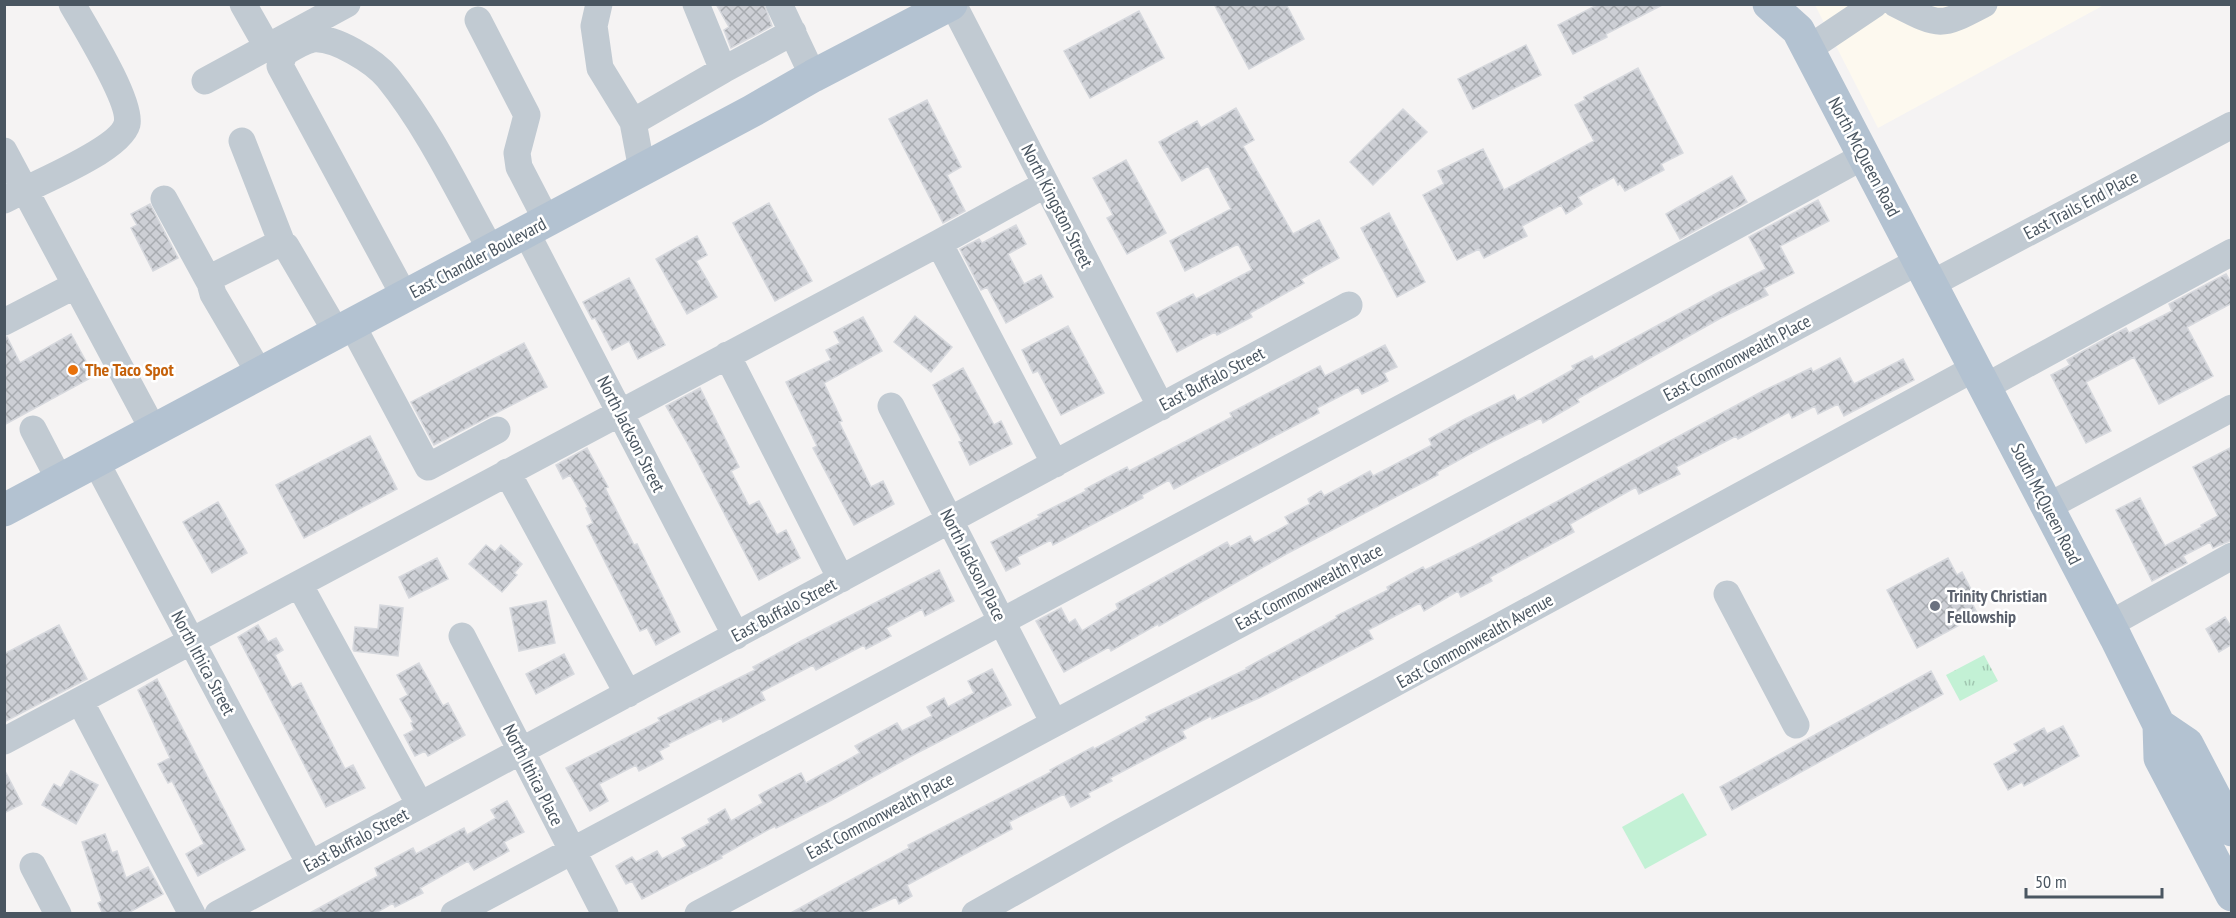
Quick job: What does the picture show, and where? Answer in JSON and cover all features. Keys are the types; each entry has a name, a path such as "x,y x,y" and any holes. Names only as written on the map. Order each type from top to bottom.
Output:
{"main road":[{"name":"East Chandler Boulevard","path":"4,510 642,170 813,76 912,13 952,4"},
{"name":"North McQueen Road","path":"1769,4 1802,28 1864,156 1925,273"},
{"name":"South McQueen Road","path":"1925,273 2159,725 2160,758 2232,895"},
{"name":"South McQueen Road","path":"2159,725 2187,744 2232,830"}],"street":[{"path":"15,195 95,155 122,135 127,123 126,108 119,91 72,4"},
{"path":"243,4 268,48"},
{"path":"205,81 347,4"},
{"path":"599,4 594,26 600,68 633,122 642,170"},
{"path":"696,4 723,70"},
{"path":"779,4 813,76"},
{"name":"North Kingston Street","path":"952,4 1161,407"},
{"path":"1802,28 1872,9 1875,4"},
{"path":"1896,4 1923,18 1942,23 1984,4"},
{"name":"North Jackson Street","path":"478,20 527,115 517,153 536,226 619,412 736,636"},
{"path":"633,122 793,32"},
{"path":"405,297 280,66 284,53 297,45 313,39 334,42 367,60 387,76 418,121 491,250"},
{"name":"East Trails End Place","path":"1925,273 2232,125"},
{"path":"242,141 284,246"},
{"path":"4,151 15,195 76,285 154,431"},
{"path":"454,914 1463,375 1864,156"},
{"path":"4,741 1046,184"},
{"path":"164,199 210,283 213,294 260,374"},
{"path":"939,243 1055,464"},
{"path":"210,283 214,276 278,244 286,246 344,329 428,467 497,430"},
{"name":"East Commonwealth Avenue","path":"988,910 1119,833 1980,378 2232,252"},
{"name":"East Commonwealth Place","path":"698,914 1054,723 1925,273"},
{"path":"4,322 76,285"},
{"name":"East Buffalo Street","path":"218,914 1349,306"},
{"path":"727,355 841,579"},
{"name":"North Jackson Place","path":"891,406 1054,723"},
{"path":"2047,507 2232,408"},
{"path":"33,429 60,481"},
{"name":"North Ithica Street","path":"96,462 310,864"},
{"path":"507,472 628,694"},
{"path":"2108,625 2232,556"},
{"path":"299,584 420,805"},
{"path":"1726,594 1796,724"},
{"name":"North Ithica Place","path":"462,636 605,914"},
{"path":"80,701 192,914"},
{"path":"33,866 58,914"}],"shaded area":[{"path":"1815,5 2104,5 1878,128"}],"green space":[{"path":"1984,655 1998,681 1960,701 1946,675"},
{"path":"1683,793 1707,835 1645,869 1622,827"}],"building":[{"path":"716,4 764,4 772,26 731,48 724,30 729,27"},
{"path":"1214,4 1286,4 1304,39 1249,69"},
{"path":"1599,4 1664,4 1573,54 1558,25"},
{"path":"1139,11 1164,58 1090,98 1064,51"},
{"path":"1526,45 1541,75 1473,109 1458,79"},
{"path":"1638,68 1683,153 1661,164 1664,170 1625,191 1614,177 1578,197 1582,204 1566,214 1561,205 1522,226 1527,236 1484,258 1479,249 1457,260 1423,195 1444,184 1438,171 1483,149 1504,190 1594,141 1575,105 1585,100 1584,97"},
{"path":"927,100 961,167 947,175 965,211 943,223 889,119"},
{"path":"1236,108 1254,140 1243,146 1293,234 1319,220 1339,258 1301,279 1304,283 1250,313 1252,317 1217,335 1215,332 1177,352 1157,313 1193,294 1196,299 1252,270 1238,244 1185,271 1170,241 1231,209 1208,166 1182,181 1159,142 1197,121 1201,128"},
{"path":"1403,109 1427,132 1373,185 1350,162"},
{"path":"1126,160 1166,233 1127,254 1107,218 1113,215 1093,178"},
{"path":"1732,176 1747,202 1680,239 1666,214"},
{"path":"1818,200 1829,221 1780,246 1794,273 1764,288 1768,295 1719,319 1577,399 1579,402 1543,423 1541,418 1488,444 1437,472 1438,475 1288,553 1159,626 1158,624 1111,651 1109,647 1064,672 1036,621 1061,608 1069,623 1075,619 1082,631 1118,609 1116,604 1227,542 1230,547 1250,536 1254,543 1289,524 1285,517 1310,504 1308,499 1321,491 1324,496 1370,471 1373,476 1432,445 1429,439 1463,420 1514,395 1517,401 1574,369 1572,366 1592,356 1594,360 1766,269 1749,237"},
{"path":"769,203 812,281 775,301 733,223"},
{"path":"150,204 178,258 153,271 131,228 137,225 131,214"},
{"path":"1389,213 1425,282 1397,297 1361,228"},
{"path":"1016,225 1026,244 1008,254 1024,284 1041,275 1053,297 1006,323 987,287 981,290 960,249 979,239 982,243"},
{"path":"697,236 707,255 696,261 717,297 687,314 656,259"},
{"path":"2226,274 2232,284 2232,303 2187,327 2213,376 2159,404 2134,357 2086,382 2111,431 2086,443 2051,375 2070,365 2067,360 2107,338 2126,328 2129,333 2172,311 2169,304"},
{"path":"629,278 665,345 638,359 629,341 612,350 595,318 592,319 583,302"},
{"path":"915,316 952,347 931,372 894,342"},
{"path":"863,317 882,351 824,383 842,421 839,422 871,487 883,481 894,504 854,525 813,448 817,446 786,382 831,360 826,350 840,343 834,332"},
{"path":"1068,326 1104,393 1061,415 1038,371 1033,373 1022,350"},
{"path":"71,334 94,376 4,425 4,338 7,337 20,363"},
{"path":"524,343 547,387 434,445 411,402"},
{"path":"1385,345 1397,367 1384,373 1388,381 1362,394 1358,387 1317,408 1319,413 1174,489 1169,480 1142,495 1143,498 1053,545 1051,540 1017,557 1020,564 1006,571 991,542 1127,467 1129,471 1232,417 1230,413 1320,366 1325,376"},
{"path":"1840,358 1854,384 1903,359 1914,380 1844,416 1838,404 1818,414 1815,406 1792,418 1789,412 1738,439 1736,436 1676,467 1680,474 1639,494 1636,487 1570,524 1574,532 1490,577 1492,581 1461,597 1458,591 1424,611 1420,603 1368,630 1373,639 1261,697 1212,719 1211,716 1182,731 1186,738 1110,778 1112,781 1088,793 1090,797 1071,807 1064,794 1009,822 1012,829 907,885 912,896 899,904 896,897 860,914 789,914 909,848 908,845 1148,720 1146,717 1247,669 1337,618 1336,616 1388,590 1387,587 1423,567 1425,570 1474,546 1763,391 1811,368 1813,372"},
{"path":"963,368 994,425 1001,421 1012,444 970,465 959,442 962,441 933,385"},
{"path":"700,388 739,467 731,471 749,506 759,501 777,535 786,530 800,558 759,580 666,406"},
{"path":"370,436 397,489 304,538 276,485"},
{"path":"2232,447 2232,540 2213,548 2210,542 2183,556 2187,563 2152,581 2116,510 2140,498 2165,546 2202,527 2201,525 2218,516 2193,467"},
{"path":"587,448 608,487 605,488 634,545 637,544 680,632 656,645 647,628 640,631 587,526 593,523 586,508 588,507 570,475 563,479 556,465"},
{"path":"218,502 247,553 212,573 183,522"},
{"path":"486,545 495,552 501,545 522,564 514,573 517,575 502,592 469,564"},
{"path":"437,558 448,579 409,598 399,577"},
{"name":"Trinity Christian Fellowship","path":"1948,558 1957,575 1962,572 1974,595 1969,597 1978,615 1917,648 1887,590"},
{"path":"939,570 954,601 925,616 922,609 886,628 891,636 866,649 864,645 816,670 813,665 761,692 765,700 723,722 721,718 668,744 669,746 659,751 663,759 639,771 636,765 599,784 608,801 590,811 566,768 660,721 658,718 755,670 753,667"},
{"path":"546,601 555,643 519,651 510,608"},
{"path":"380,605 403,608 398,656 354,651 353,649 355,627 378,629"},
{"path":"2225,617 2232,628 2232,644 2219,652 2206,629"},
{"path":"59,625 87,679 4,722 4,654"},
{"path":"258,625 268,642 276,638 283,650 275,655 292,688 301,683 345,769 353,765 365,788 326,807 238,637"},
{"path":"564,654 574,674 536,694 526,674"},
{"path":"419,663 443,706 448,703 465,735 428,756 425,751 415,756 404,735 414,730 411,723 413,722 400,699 408,695 397,675"},
{"path":"992,669 1011,705 828,802 776,828 775,826 721,856 722,858 642,899 632,881 626,884 616,866 632,857 636,862 657,851 662,859 687,846 682,838 710,823 708,819 725,809 731,821 763,803 759,795 801,773 806,783 860,753 855,746 897,723 902,731 932,716 927,707 944,698 948,707 974,693 968,681"},
{"path":"1931,671 1943,694 1732,810 1720,787"},
{"path":"157,679 245,850 198,876 186,854 204,844 172,781 168,783 158,764 170,758 138,690"},
{"path":"2063,726 2079,756 2024,786 2022,782 2008,790 1994,764 2018,751 2014,744 2044,728 2047,734"},
{"path":"4,769 22,804 4,813"},
{"path":"71,771 98,785 76,824 42,805 54,784 61,788"},
{"path":"507,801 524,832 504,842 509,851 474,870 468,861 420,888 423,893 395,907 393,903 374,914 308,914 378,876 375,868 413,848 416,854 464,828 467,835 496,818 491,810"},
{"path":"105,834 112,853 117,851 126,878 148,867 163,894 126,914 103,914 98,903 102,901 82,842"}],"place":[{"name":"The Taco Spot","path":"73,370"},
{"name":"Trinity Christian Fellowship","path":"1935,606"}]}
